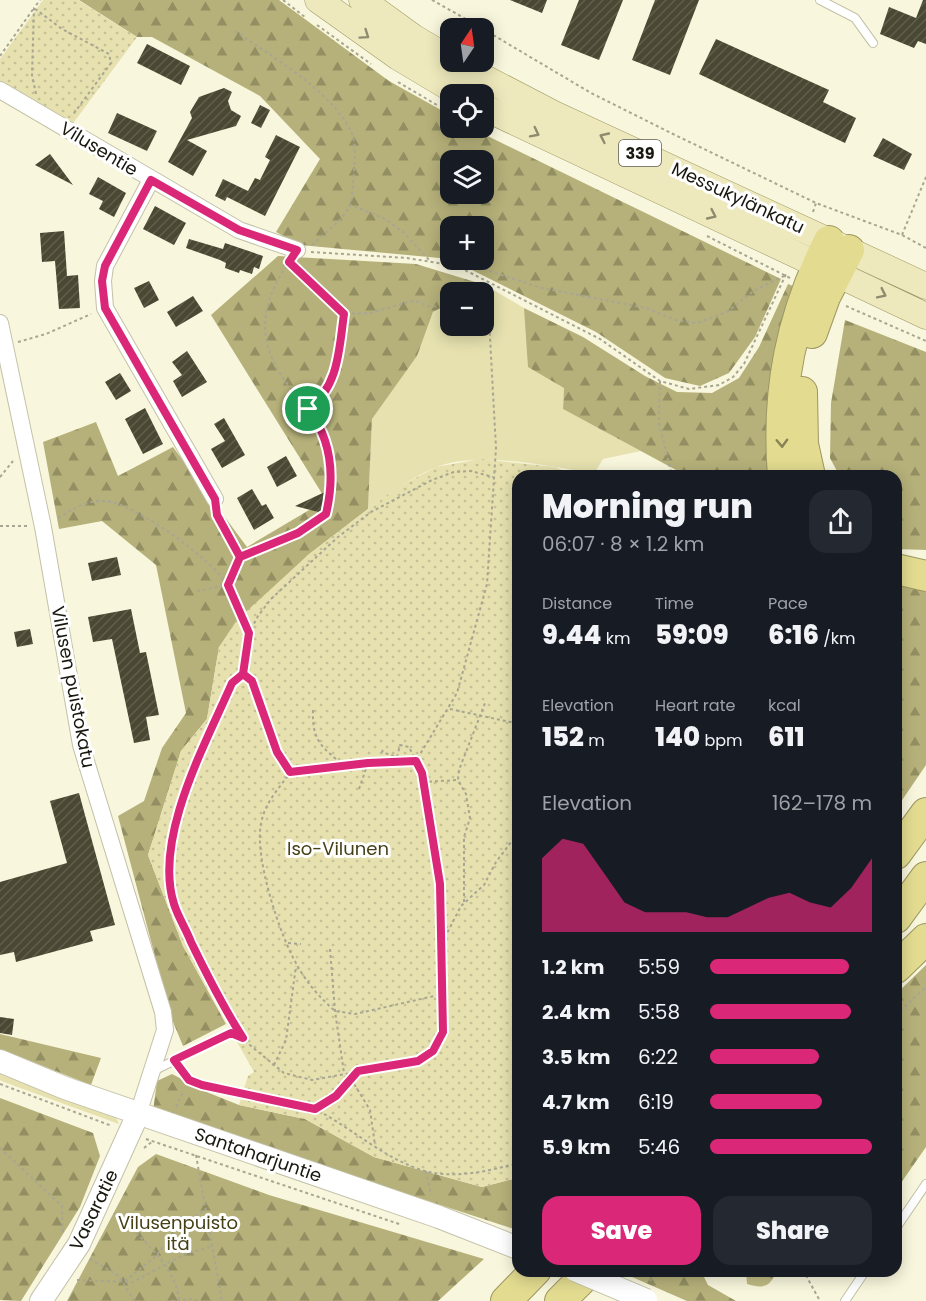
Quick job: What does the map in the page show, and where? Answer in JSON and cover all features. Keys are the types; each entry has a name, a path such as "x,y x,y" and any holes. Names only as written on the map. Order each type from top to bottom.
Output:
{"highway":[{"path":"783,470 781,436 786,374 794,325 817,263"},
{"path":"809,470 803,444 802,386 813,327 817,263"},
{"path":"902,570 926,576"},
{"path":"902,846 926,813"},
{"path":"902,910 926,877"},
{"path":"902,962 926,939"},
{"path":"506,1301 529,1277"},
{"path":"560,1301 584,1277"}],"main road":[{"path":"318,0 398,57 443,84"},
{"path":"362,0 413,37 440,53"},
{"name":"Messukylänkatu","path":"473,72 554,114 817,263 926,286"},
{"name":"Messukylänkatu","path":"494,112 926,316"},
{"name":"Santaharjuntie","path":"0,1061 135,1123 474,1231 512,1246"},
{"name":"Vasaratie","path":"41,1301 76,1249 135,1123"},
{"path":"591,1277 647,1301"}],"street":[{"name":"Vilusentie","path":"0,90 239,230 297,254"},
{"path":"151,180 105,266 102,281 105,308 215,499"},
{"name":"Vilusen puistokatu","path":"0,323 2,346 43,527 81,745 163,1012 165,1030 135,1123"}],"lane":[{"path":"820,0 855,18 873,44"},
{"path":"152,1071 231,1033"},
{"path":"174,1060 189,1080 315,1109"},
{"path":"902,1219 926,1184"},
{"path":"845,1301 861,1277"}],"path":[{"path":"0,56 40,0"},
{"path":"432,0 463,18"},
{"path":"34,8 32,75 40,114"},
{"path":"34,8 62,29 111,58 111,63 63,128"},
{"path":"228,585 240,557 298,533 326,514 333,478 324,435 271,356 265,334 265,312 270,293 297,254 341,219 351,205 354,158 352,132 318,92 235,31"},
{"path":"494,36 591,93 816,203 902,235 926,248"},
{"path":"902,235 926,177"},
{"path":"494,286 600,339 660,381 689,389 703,389 733,377 817,263 816,203"},
{"path":"351,205 383,218 402,231 431,262"},
{"path":"704,235 817,263 926,341"},
{"path":"297,254 440,263"},
{"path":"297,254 344,314 336,370 322,399 308,409"},
{"path":"486,270 542,288 646,308 675,320 697,324 727,312 755,290 817,263"},
{"path":"464,270 487,282"},
{"path":"344,314 371,313 411,301 427,306 440,307"},
{"path":"2,346 46,334 105,308"},
{"path":"416,761 448,709 468,661 487,584 496,420 488,336"},
{"path":"660,381 659,423 671,470"},
{"path":"382,750 382,752 397,757 400,745 409,747 423,782 440,884 443,1032 433,1051 418,1061 312,1080 284,1073 243,1038 218,1000 174,904 170,876 172,845 179,811 232,683 243,674 249,633 272,599 338,537 371,512 410,490 454,472 471,471 493,477"},
{"path":"215,499 217,515 240,557"},
{"path":"0,526 43,527 89,502 117,503 134,510 182,541 228,585 249,633"},
{"path":"197,591 228,585"},
{"path":"243,674 252,681 277,752 290,772"},
{"path":"464,902 464,837 470,818 466,794 458,780 462,758 485,704"},
{"path":"448,709 512,720"},
{"path":"313,710 312,731 320,745 344,766"},
{"path":"416,761 368,763 290,772 270,800 261,823 262,867 271,902 296,965 335,1011 356,1014 443,994"},
{"path":"359,789 368,763"},
{"path":"423,782 458,780"},
{"path":"441,943 464,902 484,885 496,862 512,841"},
{"path":"288,943 301,944"},
{"path":"330,949 335,1011 344,1073"},
{"path":"274,1065 286,1040 296,965"},
{"path":"902,1009 926,987"},
{"path":"231,1033 243,1038"},
{"path":"358,1071 336,1096 315,1109 375,1145 426,1171 483,1172 512,1165"},
{"path":"351,1079 370,1110 375,1145"},
{"path":"174,1112 189,1080"},
{"path":"0,1084 135,1123 196,1155 405,1226"},
{"path":"0,1148 62,1206 62,1230 76,1249 112,1272 123,1282 134,1301"},
{"path":"196,1155 222,1301"},
{"path":"123,1282 156,1256 172,1235 205,1209"},
{"path":"111,1211 166,1264 178,1285 179,1301"},
{"path":"71,1279 133,1282 196,1249 211,1247"},
{"path":"807,1277 820,1301"},
{"path":"171,1301 199,1301"}],"green space":[{"path":"43,0 78,0 137,37 71,126 0,82 0,59"},
{"path":"79,0 279,0 389,81 440,109 440,138 492,138 781,279 755,337 729,373 700,386 665,378 596,332 472,270 494,270 494,216 440,216 440,258 300,245 276,232 320,159 260,96 152,37 137,37"},
{"path":"278,256 416,264 475,282 440,282 440,308 433,312 417,356 372,419 368,509 308,555 219,647 207,719 181,751 148,855 183,946 226,1024 183,1046 171,1017 118,816 144,801 162,748 186,713 156,565 102,521 59,529 43,442 96,422 118,476 173,447 247,547 326,500 211,315"},
{"path":"788,284 793,286 775,470 676,470 563,409 564,388 528,367 524,308 583,337 645,376 677,392 712,393 739,378 759,347"},
{"path":"494,290 524,308 527,331 564,388 563,409 641,451 603,459 596,470 573,470 513,461 470,460 451,463 434,468 417,477 368,509 372,419 417,356 433,312 440,308 440,336 494,336"},
{"path":"845,320 926,352 926,550 902,549 902,470 836,470 830,458 831,403"},
{"name":"Iso-Vilunen","path":"481,459 555,467 562,470 512,470 512,1179 482,1187 374,1157 305,1119 239,1105 248,1076 254,1072 183,946 148,855 181,751 207,719 219,647 237,620 308,555 397,488 436,467"},
{"path":"902,583 926,592 926,765 902,800"},
{"path":"926,965 926,1147 902,1181 902,988"},
{"path":"0,1034 101,1058 91,1085 0,1049"},
{"path":"0,1070 116,1117 119,1124 4,1082 0,1080"},
{"path":"172,1074 239,1105 305,1119 374,1157 482,1187 512,1179 512,1228 153,1111 157,1081"},
{"path":"0,1098 93,1133 100,1156 80,1207 21,1301 0,1300"},
{"name":"Vilusenpuisto itä","path":"156,1154 269,1195 484,1259 438,1301 67,1301 138,1167"},
{"path":"632,1277 704,1277 708,1285 736,1301 687,1301"}],"water":[{"path":"746,1277 773,1277 766,1285 747,1284"}],"building":[{"path":"510,0 547,0 542,13"},
{"path":"579,0 623,0 599,60 561,45"},
{"path":"655,0 699,0 670,75 632,60"},
{"path":"923,0 926,0 926,44 918,41 914,48 880,34 889,7 916,18"},
{"path":"716,39 829,90 823,102 856,118 845,143 699,74"},
{"path":"147,44 190,66 181,85 137,63"},
{"path":"224,88 232,92 228,101 231,110 241,116 236,126 187,140 207,151 193,176 168,162 192,118 190,112 199,97"},
{"path":"260,105 270,110 261,128 251,123"},
{"path":"117,113 157,131 147,151 108,133"},
{"path":"276,135 300,147 265,216 227,197 225,201 215,196 223,179 248,191 255,178 260,180 270,160 265,157"},
{"path":"883,138 912,154 904,170 873,156"},
{"path":"50,154 73,185 35,165"},
{"path":"98,177 126,193 114,217 99,209 103,201 89,194"},
{"path":"155,206 186,223 174,245 143,229"},
{"path":"64,231 67,276 78,275 80,308 59,309 55,261 42,262 40,233"},
{"path":"189,239 223,249 225,243 263,256 259,269 254,267 252,274 240,270 239,273 225,268 226,263 186,248"},
{"path":"149,281 159,300 144,308 134,288"},
{"path":"193,296 203,311 176,327 167,312"},
{"path":"187,351 207,382 182,397 173,381 182,375 172,362"},
{"path":"120,373 131,391 116,400 105,382"},
{"path":"145,408 163,444 143,454 125,419"},
{"path":"224,418 245,455 222,468 211,449 225,441 214,424"},
{"path":"286,456 297,476 277,487 267,467"},
{"path":"252,489 262,506 266,504 274,518 254,530 237,498"},
{"path":"327,491 322,513 295,506"},
{"path":"117,557 121,575 92,581 88,563"},
{"path":"131,609 140,653 146,652 159,715 146,717 150,740 134,743 112,639 93,642 88,617"},
{"path":"30,629 33,644 17,647 14,632"},
{"path":"79,793 115,925 90,931 93,941 16,962 14,952 0,955 0,882 67,863 50,801"},
{"path":"0,1017 14,1019 12,1035 0,1033"}],"route":[{"path":"308,409 322,399 336,370 344,314 289,262 297,250 239,230 151,180 105,266 102,281 105,308 215,499 217,515 226,536 240,557 228,585 249,633 243,674 252,681 277,752 290,772 368,763 416,761 422,773 440,884 443,1032 433,1051 418,1061 358,1071 336,1096 315,1109 202,1085 189,1080 174,1060 231,1033 243,1038 218,1000 174,904 170,876 172,845 179,811 195,767 232,683 243,674 249,633 228,585 240,557 298,533 326,514 333,478 324,435 308,409"}]}
